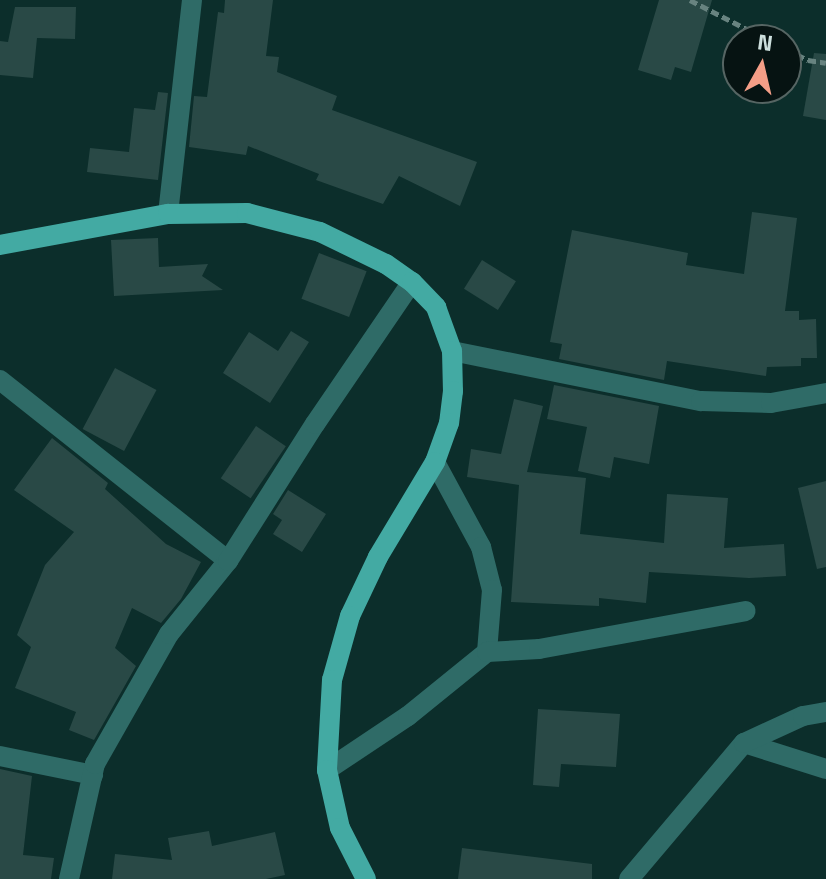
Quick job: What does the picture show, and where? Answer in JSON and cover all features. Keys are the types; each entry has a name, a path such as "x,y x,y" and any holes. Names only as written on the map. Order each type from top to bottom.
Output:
{"main road":[{"path":"0,245 168,214 247,213 320,232 386,264 412,282 436,307 452,351 453,391 449,423 435,462 378,557 350,616 332,680 327,770 340,828 366,879"}],"street":[{"path":"168,214 192,0"},
{"path":"69,879 95,764 169,634 228,561 315,424 412,282"},
{"path":"452,351 701,401 771,403 826,393"},
{"path":"0,380 228,561"},
{"path":"435,462 481,547 492,590 487,652"},
{"path":"327,770 408,716 487,652 539,649 746,611"},
{"path":"629,879 744,743 803,716 826,712"},
{"path":"744,743 826,769"},
{"path":"0,756 93,775"}],"path":[{"path":"690,0 737,24"},
{"path":"802,57 826,63"}],"building":[{"path":"225,0 273,0 266,56 279,57 277,72 337,96 332,110 477,162 460,206 399,176 383,204 316,180 319,174 248,146 246,155 189,147 194,96 207,97 218,12 224,13"},
{"path":"659,0 712,0 691,72 675,67 671,80 638,70"},
{"path":"15,7 76,7 75,39 37,38 33,78 0,75 0,41 8,42"},
{"path":"814,53 826,54 826,120 803,116"},
{"path":"158,92 168,93 158,180 87,172 90,148 129,152 134,108 155,110"},
{"path":"752,212 797,218 785,311 799,311 799,320 816,319 817,358 801,358 801,366 767,367 766,376 667,361 664,380 559,359 562,344 550,342 572,230 688,253 686,265 744,274"},
{"path":"158,238 159,267 208,264 202,276 223,290 114,296 111,240"},
{"path":"319,253 367,271 349,317 301,299"},
{"path":"482,260 516,281 498,310 464,289"},
{"path":"291,331 309,342 270,403 223,373 249,332 278,351"},
{"path":"115,368 156,390 124,451 83,429"},
{"path":"554,385 659,406 649,464 614,457 610,478 578,471 587,427 547,419"},
{"path":"514,399 543,406 527,472 586,478 580,534 664,543 667,494 728,498 724,548 784,544 786,576 749,578 649,572 646,603 599,598 599,606 511,602 519,485 467,477 471,449 501,454"},
{"path":"256,426 286,446 251,498 221,478"},
{"path":"52,438 108,483 105,489 166,544 201,562 181,599 161,623 132,608 115,648 136,666 94,740 69,730 76,712 15,688 31,647 17,635 45,565 74,532 14,490"},
{"path":"826,481 826,567 817,569 798,488"},
{"path":"288,490 326,514 302,552 273,534 282,520 273,514"},
{"path":"538,709 620,714 616,767 561,764 559,787 533,785"},
{"path":"0,769 32,776 23,855 54,858 51,879 0,879"},
{"path":"209,831 212,846 275,832 285,875 266,879 112,879 115,854 172,860 168,838"},
{"path":"462,848 592,864 592,879 458,879"}]}
